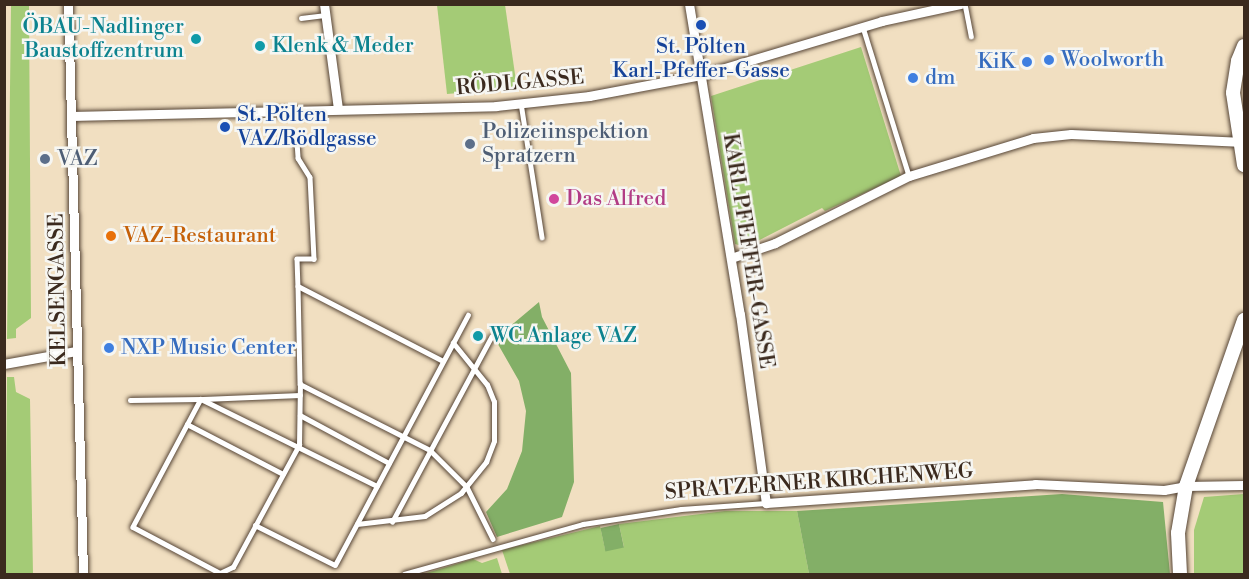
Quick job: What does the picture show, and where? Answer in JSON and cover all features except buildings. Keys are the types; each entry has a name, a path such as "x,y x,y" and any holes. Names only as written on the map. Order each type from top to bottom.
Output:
{"street":[{"name":"KELSENGASSE","path":"68,4 83,574"},
{"path":"324,4 338,109"},
{"name":"KARL PFEFFER-GASSE","path":"689,4 731,258 766,503"},
{"name":"RÖDLGASSE","path":"71,116 521,103 589,96 701,75 863,26 960,4"},
{"path":"1245,46 1234,81 1238,142 1245,165"},
{"path":"1236,102 1245,72"},
{"path":"731,258 775,243 909,177 984,151 1060,134 1238,142"},
{"path":"1180,574 1178,533 1186,486 1242,339 1245,320"},
{"path":"4,364 76,351"},
{"name":"SPRATZERNER KIRCHENWEG","path":"766,503 1035,484 1164,490 1186,486 1245,485"}],"lane":[{"path":"965,4 971,36"},
{"path":"301,18 326,15"},
{"path":"863,26 909,177"},
{"path":"521,103 542,237"},
{"path":"201,399 133,527 220,573 232,567 299,445 297,259 314,259 310,177 298,158 297,142"},
{"path":"298,286 443,361"},
{"path":"255,525 335,565 468,315"},
{"path":"392,522 490,337"},
{"path":"357,524 392,522 425,516 467,487 486,462 496,424 494,402 474,368 453,343"},
{"path":"300,384 430,450 467,487 493,538"},
{"path":"130,400 300,395"},
{"path":"201,399 299,445 377,486"},
{"path":"300,415 389,463"},
{"path":"187,424 283,474"},
{"name":"SPRATZERNER KIRCHENWEG","path":"404,574 583,524 681,509 766,503"}],"green space":[{"path":"11,5 29,5 31,318 16,329 16,338 7,339"},
{"path":"437,5 505,5 517,88 447,94"},
{"path":"861,47 901,176 825,211 822,208 746,247 735,244 711,96"},
{"path":"539,302 542,317 571,373 574,482 562,517 497,537 486,512 507,489 522,451 526,411 519,381 495,339"},
{"path":"7,377 14,377 16,392 30,399 33,574 5,574"},
{"path":"1062,494 1163,502 1170,574 809,574 797,511"},
{"path":"1244,494 1244,574 1194,574 1194,530 1204,497"},
{"path":"725,511 797,511 809,574 510,574 502,550 600,526 605,549 624,547 619,524"},
{"path":"619,524 624,547 605,551 600,528"},
{"path":"497,558 502,574 423,574 473,559 482,563"}],"place":[{"name":"St. Pölten Karl-Pfeffer-Gasse","path":"701,25"},
{"name":"ÖBAU-Nadlinger Baustoffzentrum","path":"196,39"},
{"name":"Klenk & Meder","path":"260,46"},
{"name":"Woolworth","path":"1049,60"},
{"name":"KiK","path":"1027,62"},
{"name":"dm","path":"913,78"},
{"name":"St. Pölten VAZ/Rödlgasse","path":"225,127"},
{"name":"Polizeiinspektion Spratzern","path":"470,144"},
{"name":"VAZ","path":"45,159"},
{"name":"Das Alfred","path":"554,199"},
{"name":"VAZ-Restaurant","path":"111,236"},
{"name":"WC Anlage VAZ","path":"478,336"},
{"name":"NXP Music Center","path":"109,348"}]}
